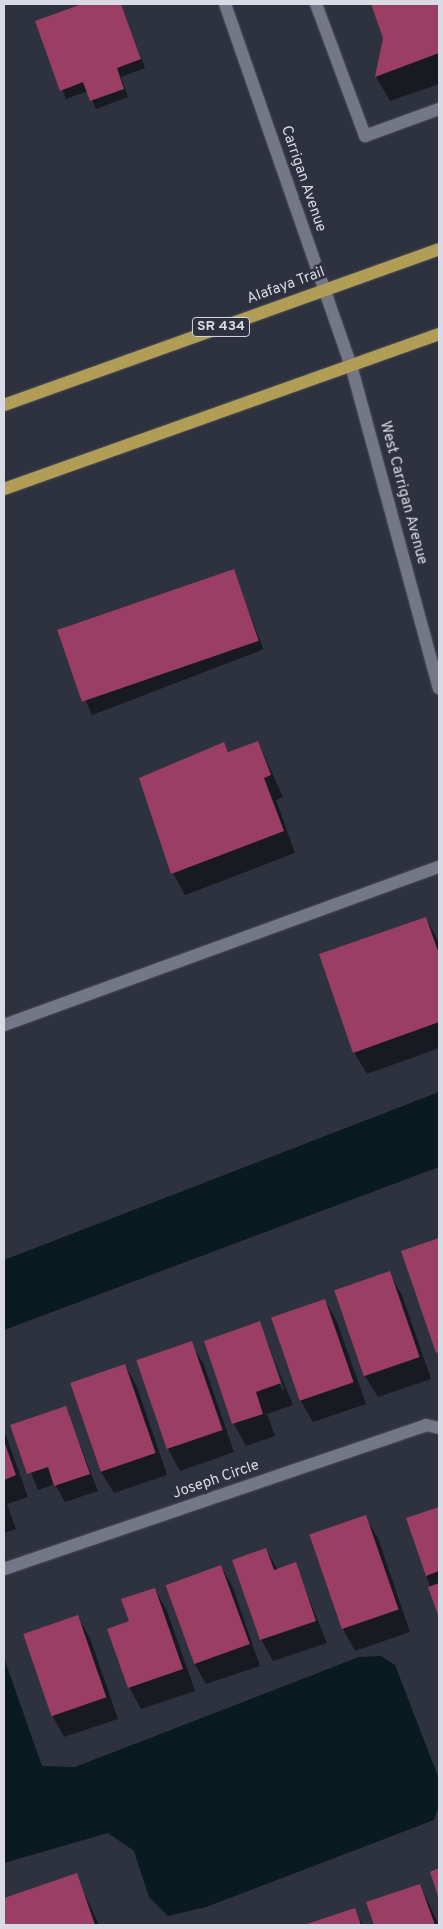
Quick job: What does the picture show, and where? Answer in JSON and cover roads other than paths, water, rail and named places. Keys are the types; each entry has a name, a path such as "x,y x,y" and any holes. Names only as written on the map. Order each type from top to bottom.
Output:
{"main road":[{"name":"Alafaya Trail","path":"4,405 439,249"},
{"path":"4,489 439,334"}],"street":[{"name":"Carrigan Avenue","path":"225,4 351,365"},
{"path":"316,4 365,136 439,109"},
{"name":"West Carrigan Avenue","path":"351,365 439,688"},
{"path":"4,1025 439,867"},
{"name":"Joseph Circle","path":"4,1569 426,1425 439,1428"}],"water":[{"path":"439,1092 439,1167 4,1330 4,1260"},
{"path":"381,1656 395,1665 439,1779 439,1804 434,1820 206,1907 168,1916 149,1897 134,1851 108,1833 4,1863 4,1658 42,1766 75,1767 359,1657"}]}
